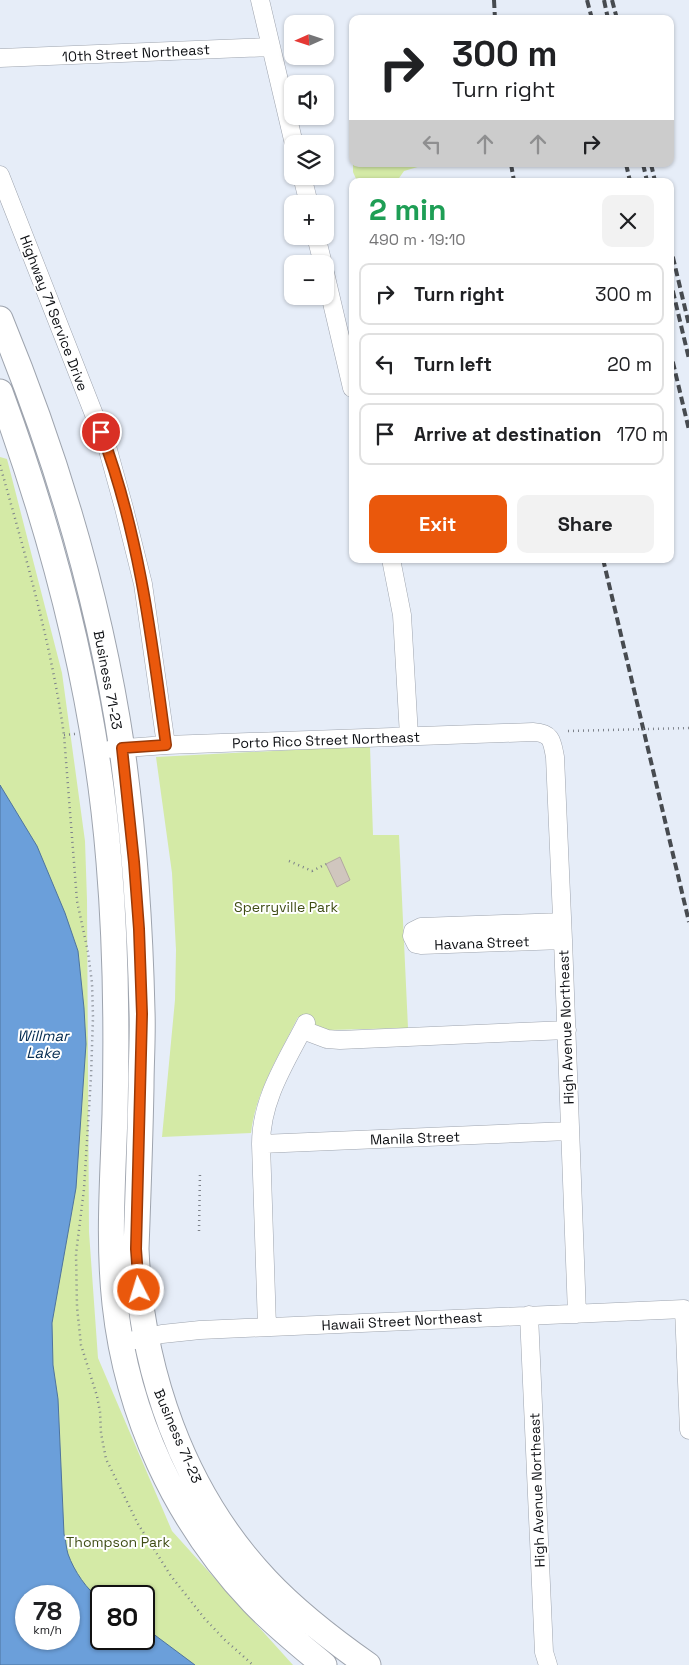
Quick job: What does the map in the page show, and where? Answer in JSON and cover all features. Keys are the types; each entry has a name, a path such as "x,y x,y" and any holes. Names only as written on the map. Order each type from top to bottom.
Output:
{"highway":[{"name":"Business 71-23","path":"0,319 50,452 79,547 110,682 122,748 134,862 142,1014 136,1249 140,1298 154,1376 167,1416 188,1466 215,1514 248,1559 286,1600 331,1639 368,1665"},
{"name":"Business 71-23","path":"0,392 25,460 65,596 76,643 96,751 109,859 114,932 116,1013 115,1111 110,1224 113,1278 121,1343 130,1386 146,1431 168,1483 197,1533 226,1572 253,1602 292,1639 324,1665"}],"street":[{"path":"260,0 292,135"},
{"name":"10th Street Northeast","path":"0,58 271,47"},
{"name":"Highway 71 Service Drive","path":"0,175 108,450 143,584 166,745"},
{"path":"333,305 349,375"},
{"path":"392,563 400,599 409,736"},
{"name":"Porto Rico Street Northeast","path":"96,751 166,745 533,732 543,733 552,741"},
{"name":"High Avenue Northeast","path":"552,741 567,1030 576,1314"},
{"name":"Havana Street","path":"562,922 421,927 416,928 412,936 416,944 421,945 563,940"},
{"path":"267,1327 261,1144 262,1122 275,1082 305,1027 327,1039 340,1040 567,1030"},
{"name":"Manila Street","path":"261,1144 570,1131"},
{"name":"Hawaii Street Northeast","path":"121,1343 181,1332 684,1309 689,1430"},
{"name":"High Avenue Northeast","path":"529,1315 544,1652 548,1665"}],"path":[{"path":"0,465 41,620 64,735"},
{"path":"568,731 689,728"},
{"path":"290,860 312,871 326,864"},
{"path":"199,1231 200,1172"}],"green space":[{"path":"353,167 418,167 404,171 399,178 356,178"},
{"name":"Thompson Park","path":"0,457 7,459 62,673 85,841 89,1232 98,1358 172,1531 293,1665 162,1665 152,1650 155,1650 155,1585 90,1585 90,1603 80,1595 80,1585 68,1584 0,796"},
{"name":"Sperryville Park","path":"370,746 373,835 399,835 408,1028 328,1030 298,1017 263,1088 251,1133 162,1137 175,1000 176,950 172,873 156,757"}],"water":[{"name":"Willmar Lake","path":"0,785 37,846 65,913 78,951 84,1008 86,1044 76,1188 52,1323 53,1365 58,1399 64,1534 67,1552 74,1567 90,1590 90,1650 155,1650 155,1635 195,1665 0,1665"}],"building":[{"path":"340,857 350,880 337,887 326,864"}],"railway":[{"path":"494,0 495,15"},
{"path":"587,0 591,15"},
{"path":"604,0 607,15"},
{"path":"612,0 616,15"},
{"path":"512,167 513,178"},
{"path":"627,167 629,178"},
{"path":"644,167 646,178"},
{"path":"652,167 654,178"},
{"path":"674,262 689,325"},
{"path":"674,296 689,359"},
{"path":"674,367 689,430"},
{"path":"604,563 689,922"}],"route":[{"path":"101,432 108,450 143,584 166,745 122,748 134,862 142,1014 136,1249 139,1290"}]}
